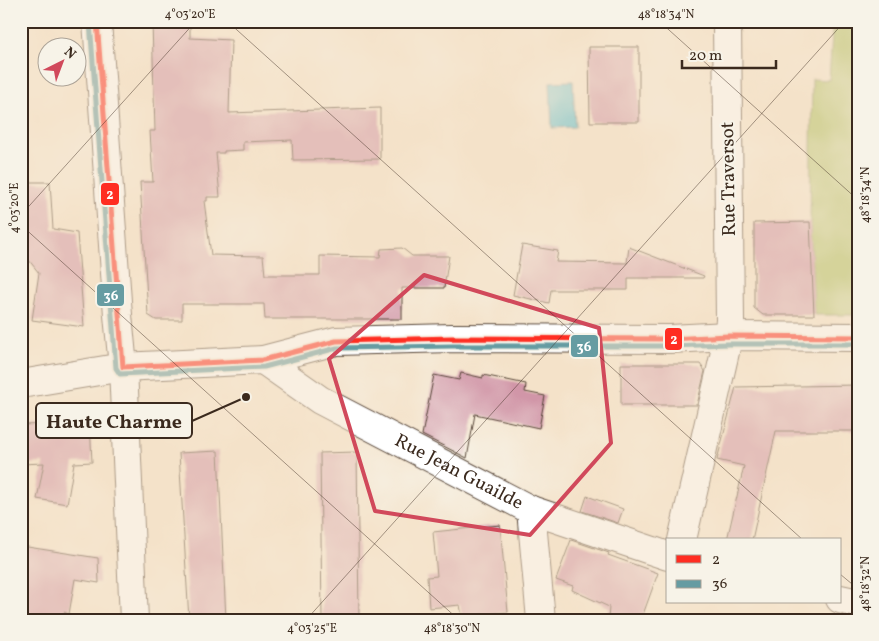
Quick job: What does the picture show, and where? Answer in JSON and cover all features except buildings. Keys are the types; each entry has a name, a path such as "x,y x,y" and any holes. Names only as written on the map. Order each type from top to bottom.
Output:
{"street":[{"path":"97,21 123,367 134,620"},
{"name":"Rue Traversot","path":"727,21 730,320 728,336"},
{"path":"21,384 123,367 263,360 336,341 452,338 670,339 728,336 858,337"},
{"path":"682,538 728,336"},
{"name":"Rue Jean Guailde","path":"263,360 320,400 531,510 666,555"},
{"path":"531,510 541,620"},
{"path":"842,599 858,603"}],"highlighted area":[{"path":"424,275 599,328 611,443 530,535 375,511 329,359"}],"green space":[{"path":"833,21 858,21 858,315 814,315 810,222 812,79 829,80"}],"water":[{"path":"573,81 575,127 552,128 550,82"}],"transit line":[{"name":"2","path":"97,21 123,367"},
{"name":"36","path":"90,22 116,368 120,374 264,367 337,348 858,344"},
{"name":"2","path":"123,367 263,360 336,341 452,338 670,339 728,336 858,337"}],"place":[{"name":"Haute Charme","path":"246,397"}]}
